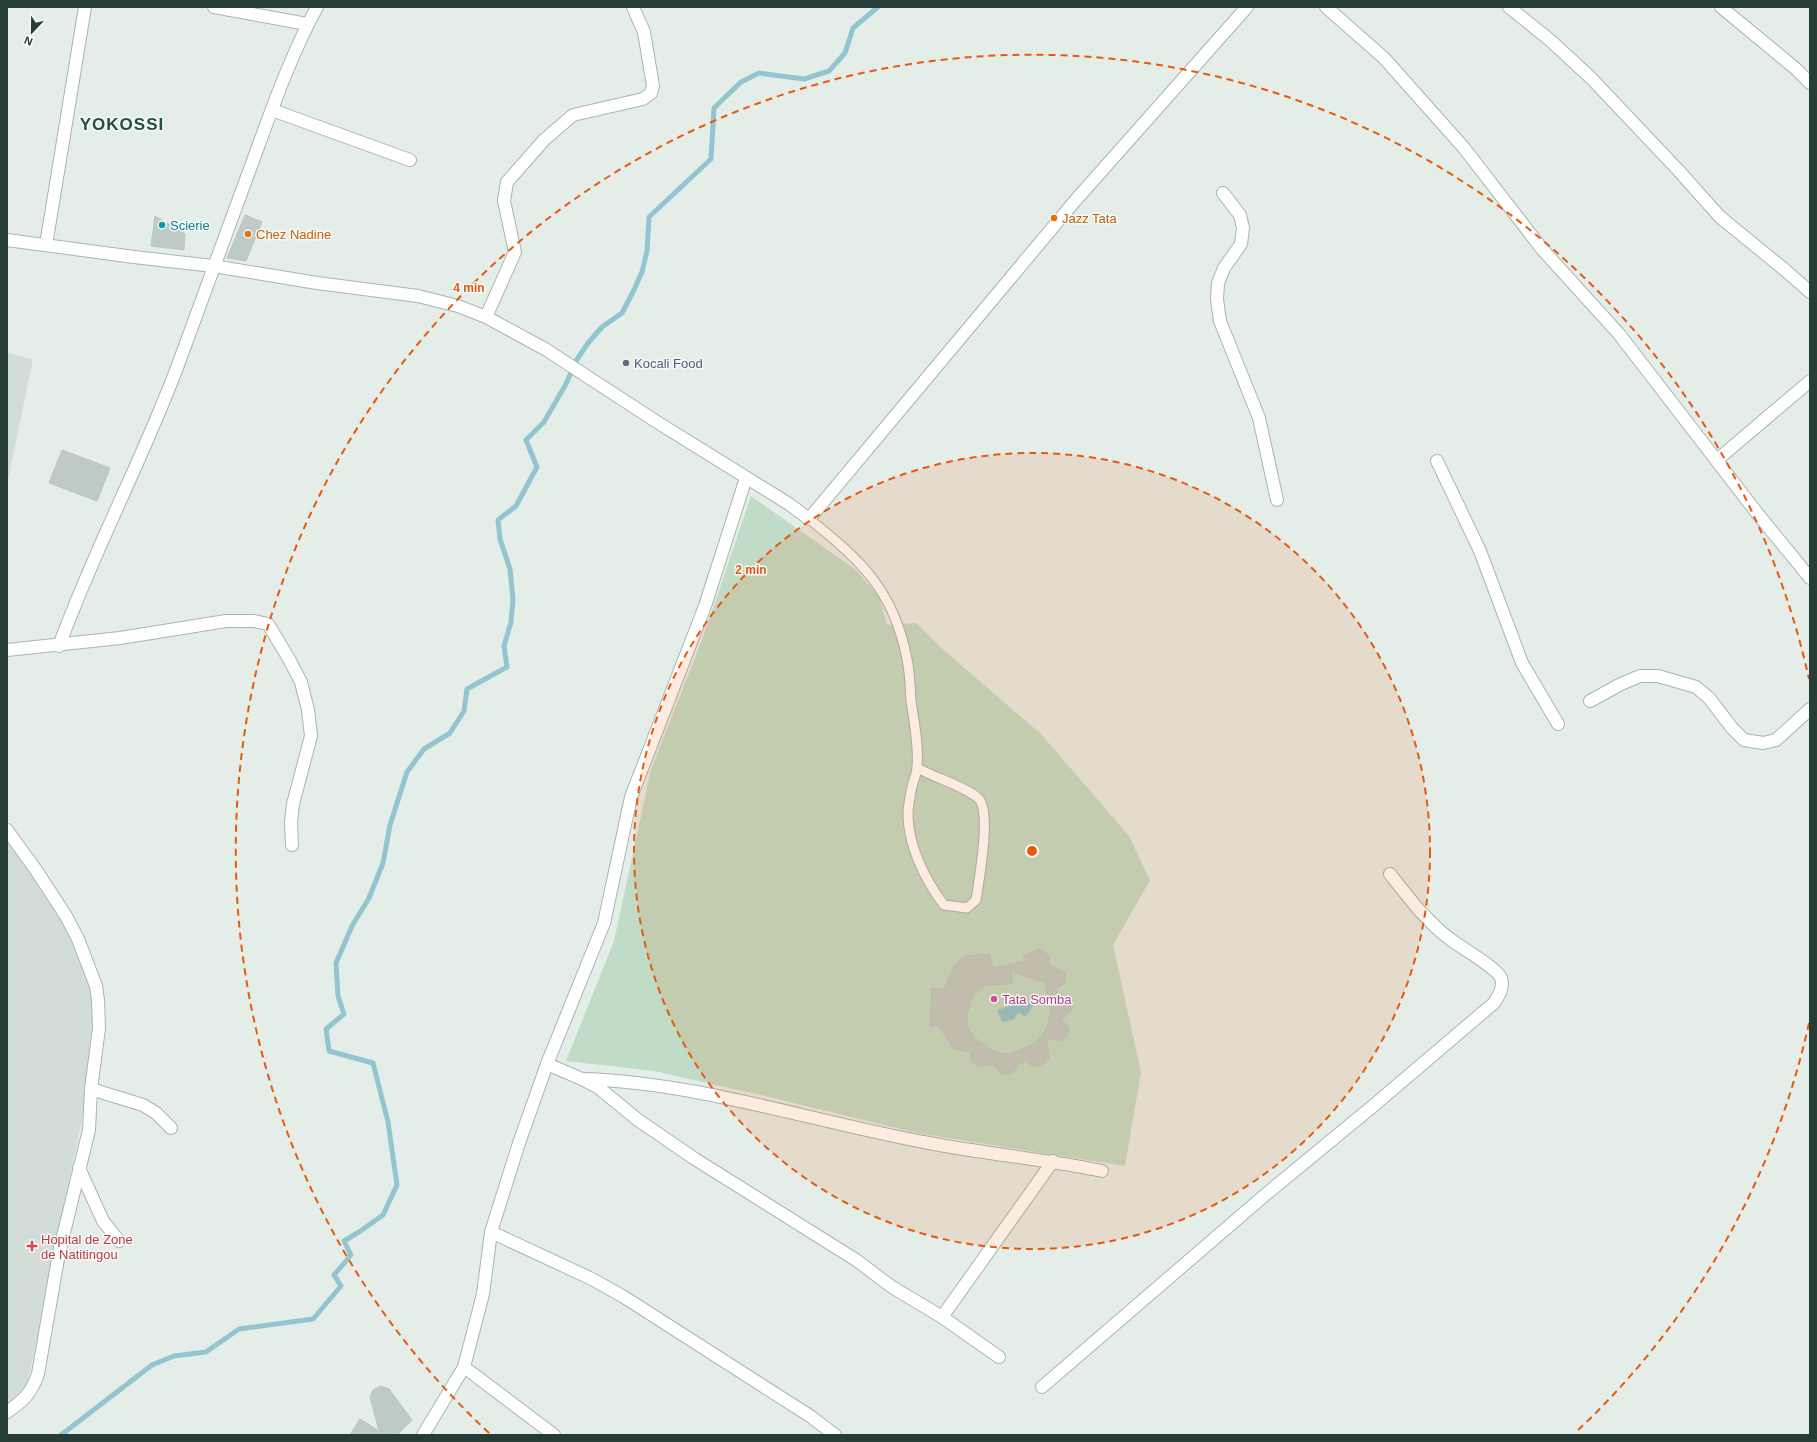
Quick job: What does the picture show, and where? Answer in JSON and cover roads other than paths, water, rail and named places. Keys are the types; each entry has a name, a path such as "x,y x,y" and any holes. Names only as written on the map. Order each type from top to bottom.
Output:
{"street":[{"path":"46,245 85,7"},
{"path":"214,7 308,24"},
{"path":"59,646 91,563 139,458 177,367 213,266 272,110 316,7"},
{"path":"486,317 515,252 504,201 507,182 544,140 573,115 643,99 651,93 653,86 644,32 633,7"},
{"path":"7,240 213,266 317,283 418,296 458,306 486,317 545,349 809,519 1074,202 1247,7"},
{"path":"1326,7 1384,58 1464,148 1542,249 1619,334 1757,513 1810,578"},
{"path":"1509,7 1551,41 1591,78 1679,171 1720,217 1786,270 1810,292"},
{"path":"1721,7 1810,82"},
{"path":"272,110 410,160"},
{"path":"1223,193 1240,216 1243,228 1241,244 1224,268 1218,283 1217,299 1220,321 1259,418 1277,500"},
{"path":"1717,460 1810,381"},
{"path":"1437,461 1480,551 1522,663 1558,724"},
{"path":"423,1435 464,1366 482,1294 491,1232 519,1143 547,1064 604,923 631,797 705,606 746,478"},
{"path":"7,650 59,646 135,636 226,621 254,621 268,624 289,658 301,682 308,710 311,736 293,804 291,822 292,845"},
{"path":"1590,701 1621,684 1640,676 1658,676 1696,687 1709,698 1732,728 1744,740 1763,743 1776,740 1810,709"},
{"path":"7,830 36,870 66,916 78,939 96,986 99,1028 89,1130 59,1253 38,1374 34,1387 24,1400 7,1412"},
{"path":"1042,1386 1265,1195 1494,1003 1502,991 1501,978 1495,970 1448,938 1412,903 1390,874"},
{"path":"547,1064 599,1088 638,1120 695,1159 856,1260 892,1286 942,1317 999,1357"},
{"path":"582,1079 645,1083 786,1111 929,1143 1052,1161 1102,1171"},
{"path":"92,1089 143,1105 156,1113 171,1128"},
{"path":"942,1317 1052,1161"},
{"path":"79,1168 103,1221 119,1241"},
{"path":"491,1232 592,1279 624,1297 797,1408 835,1435"},
{"path":"464,1366 554,1435"}],"lane":[{"path":"809,519 839,542 867,571 885,595 898,624 907,659 918,768 912,788 908,811 909,832 923,870 936,894 944,905 954,908 967,908 976,900 985,823 984,807 979,799 969,792 931,776 918,768"}],"water":[{"path":"1020,997 1034,1005 1025,1017 1020,1013 1016,1015 1015,1019 1002,1022 997,1010 1014,1005"}],"waterway":[{"path":"61,1435 152,1365 174,1356 206,1352 239,1329 313,1319 341,1286 334,1275 351,1255 344,1241 383,1215 397,1185 388,1122 373,1063 329,1051 326,1029 344,1014 338,996 336,963 352,926 369,898 383,863 390,825 407,772 424,749 450,733 464,711 467,689 507,667 504,646 511,622 513,600 510,569 500,539 498,520 516,506 537,467 526,440 544,422 566,384 576,361 588,343 602,327 622,313 642,272 647,251 649,217 711,159 714,108 741,82 759,73 804,79 829,71 845,53 853,28 878,7"}],"place":[{"name":"Jazz Tata","path":"1054,218"},
{"name":"Scierie","path":"162,225"},
{"name":"Chez Nadine","path":"248,234"},
{"name":"Kocali Food","path":"626,363"},
{"name":"Tata Somba","path":"994,999"},
{"name":"Hopital de Zone de Natitingou","path":"32,1246"}],"district":[{"name":"YOKOSSI","path":"122,124"}]}
